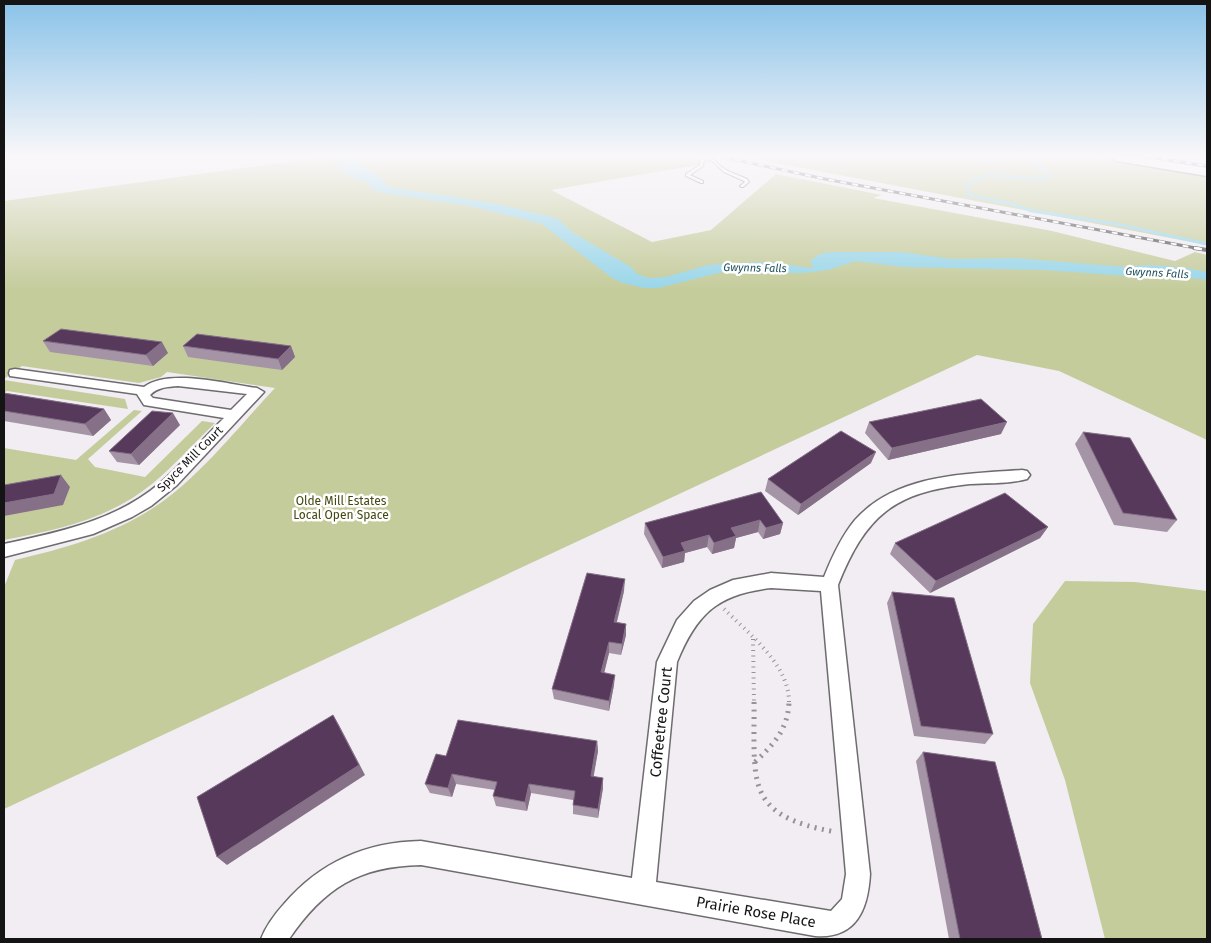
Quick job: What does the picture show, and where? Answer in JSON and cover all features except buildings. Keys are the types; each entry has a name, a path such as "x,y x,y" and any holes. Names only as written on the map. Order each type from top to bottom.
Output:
{"street":[{"name":"Spyce Mill Court","path":"4,550 60,539 127,513 164,488 257,392 174,382 163,383 145,391 15,373"},
{"name":"Spyce Mill Court","path":"145,391 143,395 150,402 234,415"},
{"name":"Prairie Rose Place","path":"274,939 287,919 328,880 352,865 374,856 398,852 421,853 831,924 842,918 852,906 857,891 854,836 829,584 848,540 876,508 894,497 914,488 937,483 1022,474"},
{"name":"Coffeetree Court","path":"643,892 667,662 677,637 688,619 713,598 740,585 772,580 801,580 829,584"}],"path":[{"path":"713,598 780,670 789,697 790,711 780,736 755,762"},
{"path":"753,639 755,777 760,791 767,804 799,826 854,836"}],"green space":[{"name":"Olde Mill Estates Local Open Space","path":"4,201 572,201 652,242 711,230 745,201 889,201 1052,231 1175,261 1195,252 1207,255 1207,440 1059,371 977,355 4,809 4,587 15,560 90,539 143,515 190,479 275,388 167,372 161,377 139,383 22,366 4,379"},
{"path":"976,201 1207,201 1207,245"},
{"path":"4,380 125,399 128,409 7,391 4,393"},
{"path":"134,410 142,411 88,459 95,467 145,477 202,421 215,423 152,484 118,506 63,527 4,540 4,448 76,460"},
{"path":"1065,581 1135,582 1207,591 1207,939 1105,939 1065,780 1030,683 1033,624"}],"water":[{"name":"Gwynns Falls","path":"436,201 480,201 557,218 572,232 631,267 637,274 649,278 666,277 708,265 731,263 773,262 809,268 813,267 810,261 820,254 831,252 901,252 952,259 1015,258 1125,267 1166,266 1207,272 1207,280 1153,274 1128,276 1044,270 903,267 856,261 828,270 802,273 723,272 658,288 644,288 612,278 542,224 470,206"}],"waterway":[{"path":"997,201 1032,211 1116,224 1207,244"}],"railway":[{"path":"943,201 1201,249"},
{"path":"1194,248 1207,250"}]}
